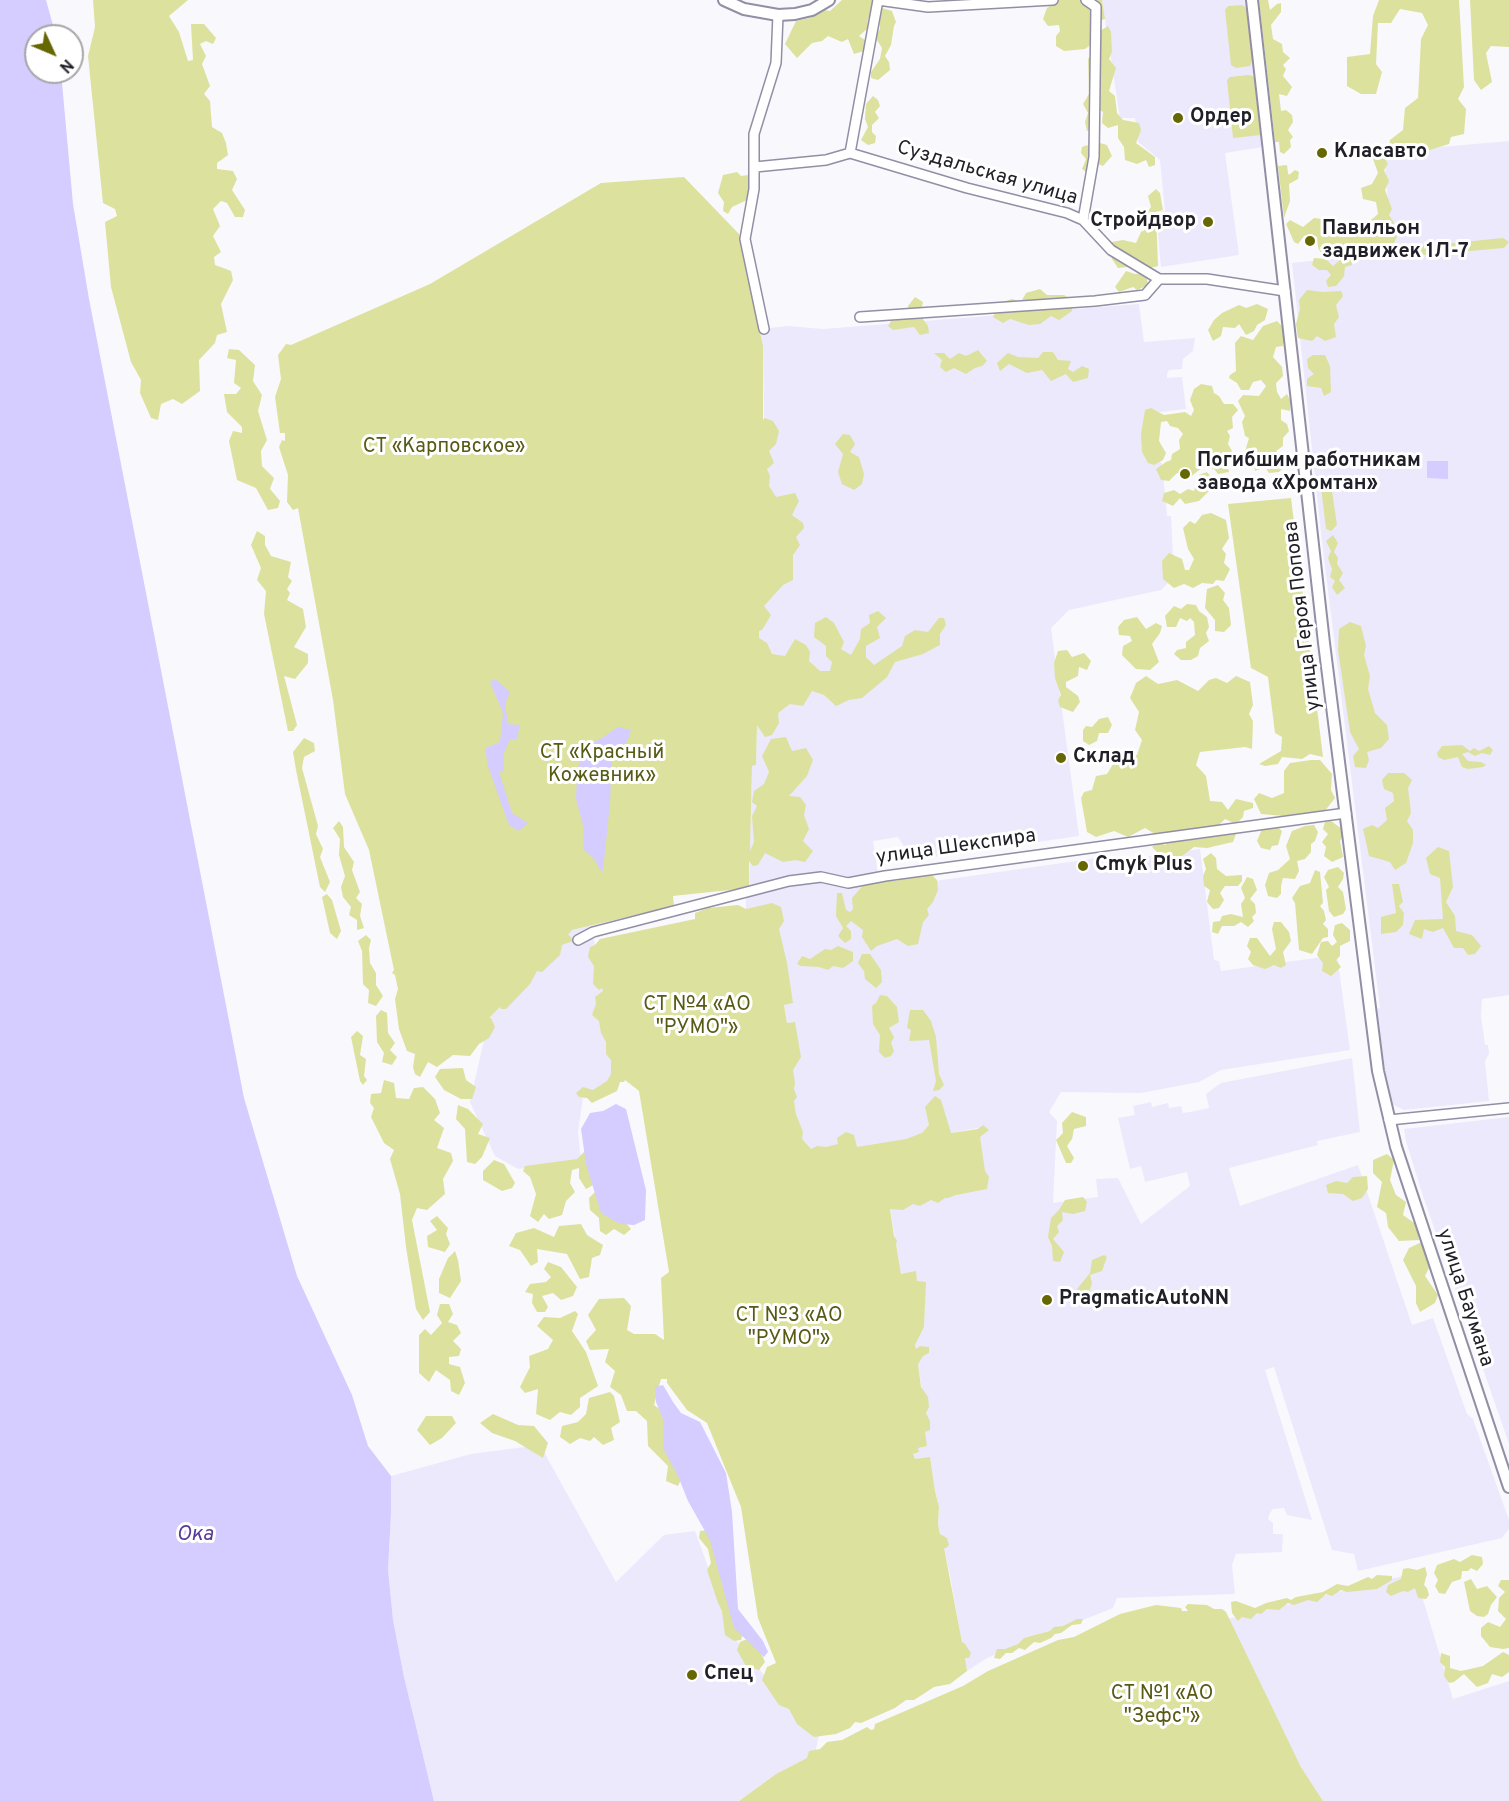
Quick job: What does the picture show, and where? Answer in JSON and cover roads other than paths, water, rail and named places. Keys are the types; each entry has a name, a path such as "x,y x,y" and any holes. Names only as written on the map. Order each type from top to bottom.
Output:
{"street":[{"path":"724,0 744,9 778,15 813,10 829,0"},
{"path":"755,167 826,160 850,153 878,0 928,7 1053,0"},
{"path":"1083,220 1094,157 1096,7 1086,0"},
{"name":"улица Героя Попова","path":"1252,0 1321,620 1378,1071 1389,1120"},
{"path":"764,329 745,240 754,189 754,134 776,63 778,15"},
{"name":"Суздальская улица","path":"850,153 967,188 1066,213 1083,220 1111,250 1159,279"},
{"path":"860,317 1095,301 1145,295 1159,279 1207,279 1285,291"},
{"name":"улица Шекспира","path":"578,940 593,932 789,880 820,877 848,883 1346,813"},
{"path":"1389,1120 1509,1108"},
{"name":"улица Баумана","path":"1389,1120 1422,1228 1509,1487"}],"water":[{"name":"Ока","path":"0,0 46,0 53,24 24,24 24,84 62,84 73,204 89,299 244,1098 297,1276 352,1395 368,1446 391,1476 388,1570 393,1620 404,1677 434,1801 0,1801"},
{"path":"1427,461 1448,461 1448,479 1427,478"},
{"path":"495,679 510,692 505,704 508,724 520,725 517,739 510,739 504,753 504,771 499,772 512,813 528,823 519,831 509,825 488,766 485,748 500,742 503,713 490,682"},
{"path":"618,727 631,730 627,742 612,752 610,803 603,871 583,849 583,825 576,799 577,775 582,747 602,738"},
{"path":"616,1104 626,1109 646,1190 645,1220 634,1225 620,1224 601,1213 586,1164 581,1129 590,1113 603,1111"},
{"path":"663,1385 681,1413 700,1422 726,1473 732,1512 738,1609 763,1641 768,1652 764,1657 734,1628 710,1540 688,1501 663,1448 663,1419 656,1402 655,1387"}],"place":[{"name":"Ордер","path":"1178,118"},
{"name":"Класавто","path":"1322,153"},
{"name":"Стройдвор","path":"1208,222"},
{"name":"Павильон задвижек 1Л-7","path":"1310,241"},
{"name":"Погибшим работникам завода «Хромтан»","path":"1185,474"},
{"name":"Склад","path":"1061,758"},
{"name":"Cmyk Plus","path":"1083,866"},
{"name":"PragmaticAutoNN","path":"1047,1300"},
{"name":"Спец","path":"692,1675"}],"park label":[{"name":"СТ «Карповское»","path":"444,448"},
{"name":"СТ «Красный Кожевник»","path":"602,766"},
{"name":"СТ №4 «АО \"РУМО\"»","path":"697,1018"},
{"name":"СТ №3 «АО \"РУМО\"»","path":"789,1328"},
{"name":"СТ №1 «АО \"Зефс\"»","path":"1162,1706"}]}
